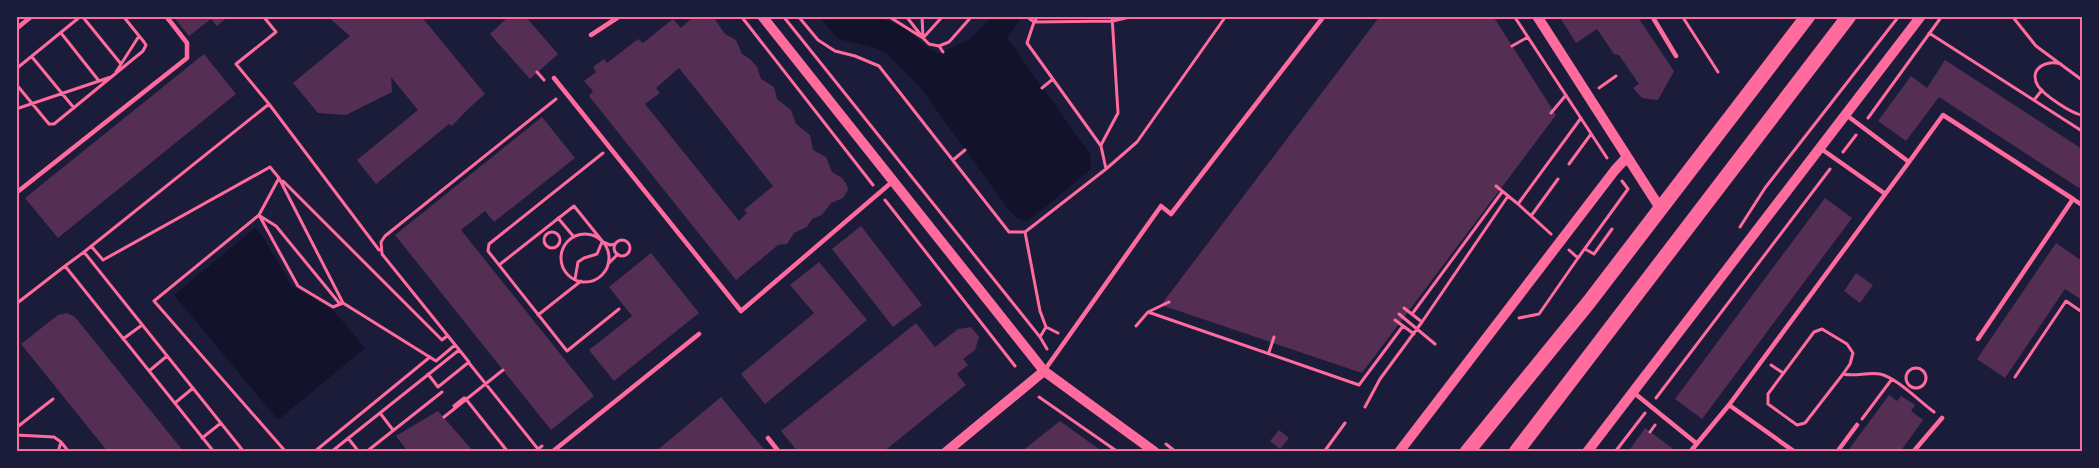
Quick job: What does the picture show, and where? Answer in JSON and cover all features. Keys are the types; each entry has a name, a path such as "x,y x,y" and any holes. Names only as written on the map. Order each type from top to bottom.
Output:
{"main road":[{"path":"1467,452 1588,302 1808,16"},
{"path":"1516,452 1849,16"}],"street":[{"path":"762,16 1044,371 1155,452"},
{"path":"1537,16 1660,208"},
{"path":"1587,452 1921,16"},
{"path":"1399,452 1627,157"},
{"path":"946,452 1044,371"}],"lane":[{"path":"16,29 32,16"},
{"path":"16,193 187,58 187,43 166,16"},
{"path":"591,35 620,16"},
{"path":"1044,371 1161,206 1172,214 1324,16"},
{"path":"1652,16 1676,56"},
{"path":"554,78 741,311 892,182"},
{"path":"1845,114 1909,162"},
{"path":"1690,452 1729,405 1943,115 2082,205"},
{"path":"1820,148 1884,193"},
{"path":"1978,339 2073,199"},
{"path":"552,452 699,334"},
{"path":"1633,392 1696,443"},
{"path":"1729,405 1795,452"},
{"path":"1913,452 1942,418"},
{"path":"1837,452 1857,425"},
{"path":"768,438 779,452"},
{"path":"558,446 563,452"}],"path":[{"path":"16,69 82,16 122,66"},
{"path":"122,66 145,49 144,42 123,16"},
{"path":"263,16 276,32 236,64 536,450 552,438 558,446"},
{"path":"783,16 1040,337 1046,327 1025,232"},
{"path":"798,16 818,40 835,51 879,66 1009,232 1025,232 1137,142 1226,16"},
{"path":"888,16 923,38"},
{"path":"906,16 929,44 939,46 949,42 972,16"},
{"path":"922,16 923,38"},
{"path":"923,38 943,16"},
{"path":"1026,16 1034,22 1134,16"},
{"path":"1038,16 1027,43 1101,146 1106,169"},
{"path":"1514,16 1628,189 1539,314 1519,318 1514,326"},
{"path":"1682,16 1718,72"},
{"path":"1736,234 1765,188 1899,16"},
{"path":"1615,452 1862,127 1942,16"},
{"path":"2012,16 2036,46 2082,80"},
{"path":"1101,146 1118,113 1113,19"},
{"path":"61,33 102,84"},
{"path":"1929,33 2082,131"},
{"path":"16,84 50,125 113,76 122,66 140,36"},
{"path":"1512,46 1528,37"},
{"path":"939,46 943,52"},
{"path":"32,57 74,108"},
{"path":"2061,64 2053,61 2038,68 2035,75 2037,84 2073,112 2082,115"},
{"path":"16,109 113,76"},
{"path":"1599,88 1616,76"},
{"path":"1042,88 1053,79"},
{"path":"16,95 22,90"},
{"path":"2034,100 2042,90"},
{"path":"382,254 381,242 385,236 565,92"},
{"path":"1551,113 1566,94"},
{"path":"16,304 66,267 269,104"},
{"path":"1518,204 1581,118"},
{"path":"1569,164 1592,134"},
{"path":"610,148 489,244 488,251 567,351 619,309"},
{"path":"953,160 965,150"},
{"path":"92,246 104,260 270,167 442,340 447,336"},
{"path":"279,178 259,215 154,301 286,452"},
{"path":"279,178 342,304"},
{"path":"1531,216 1558,179"},
{"path":"1496,186 1578,258"},
{"path":"1412,314 1502,192"},
{"path":"1365,407 1380,379 1414,334 1508,196"},
{"path":"499,265 574,206 603,242 608,253 608,265"},
{"path":"259,215 276,226 342,304 436,361 455,345"},
{"path":"259,215 298,286 333,307 342,304"},
{"path":"558,218 574,237"},
{"path":"1585,249 1594,254 1612,229"},
{"path":"561,242 556,248 549,248 544,243 545,236 548,232 555,232 565,246"},
{"path":"615,244 618,254 624,256 628,254 630,246 628,242 622,240 610,245 589,234 574,237 565,246 562,264 566,272 575,279 590,281 604,273 618,254"},
{"path":"537,235 545,236"},
{"path":"575,279 578,262 597,254 603,242"},
{"path":"84,252 243,452"},
{"path":"66,267 214,452"},
{"path":"538,315 581,281"},
{"path":"2015,377 2066,301 2082,312"},
{"path":"1136,326 1148,312 1169,302"},
{"path":"1404,308 1422,322"},
{"path":"1148,312 1359,385 1402,326"},
{"path":"1399,314 1435,344"},
{"path":"1395,320 1414,334"},
{"path":"123,339 142,325"},
{"path":"1822,329 1847,344 1853,353 1850,364 1843,374 1805,423 1797,425 1768,404 1768,394 1814,332 1822,329"},
{"path":"1269,353 1274,337"},
{"path":"331,452 459,350"},
{"path":"149,371 167,356"},
{"path":"314,452 430,357"},
{"path":"428,374 438,387 469,362"},
{"path":"1913,369 1922,370 1925,375 1924,384 1918,387 1910,385 1907,380 1908,373 1913,369"},
{"path":"444,417 503,370"},
{"path":"1843,374 1850,376 1866,373 1892,379 1942,418"},
{"path":"1857,425 1892,379"},
{"path":"454,406 484,382"},
{"path":"1906,390 1910,385"},
{"path":"175,403 193,388"},
{"path":"366,452 442,392"},
{"path":"1039,397 1118,452"},
{"path":"465,398 508,452"},
{"path":"16,428 53,399"},
{"path":"380,413 393,430"},
{"path":"202,438 221,423"},
{"path":"1324,452 1345,423"},
{"path":"1650,432 1655,425"},
{"path":"16,435 54,437 69,452"},
{"path":"348,438 359,452"},
{"path":"58,452 61,442"}],"shaded area":[{"path":"820,17 866,17 888,21 908,31 938,54 970,39 992,17 1021,17 1007,38 1090,154 1091,169 1028,221 1018,219 1009,210 920,87 886,53 873,47 838,39"},
{"path":"255,228 263,237 292,286 333,310 365,348 278,420 174,295"}],"building":[{"path":"173,16 229,16 217,26 211,19 189,36"},
{"path":"327,16 421,16 485,94 452,126 449,124 376,184 357,160 418,110 391,77 392,92 346,115 318,113 293,83 350,36"},
{"path":"509,16 525,16 558,54 530,79 490,34"},
{"path":"694,16 714,18 725,34 736,40 742,54 757,67 761,79 774,87 777,99 791,110 796,124 810,135 813,150 826,157 832,172 842,178 847,185 848,190 843,198 831,203 822,215 812,219 807,227 794,233 787,244 778,245 736,280 589,96 593,91 584,81 596,72 593,67 604,59 607,63 638,39 643,43 673,19 681,28","holes":["679,68 773,186 744,210 747,213 739,221 645,104 660,93 656,88"]},
{"path":"1380,16 1493,16 1556,115 1362,373 1161,305"},
{"path":"1559,16 1637,16 1674,71 1658,100 1642,98 1633,88 1639,84 1597,29 1576,43"},
{"path":"204,54 236,94 58,238 25,198"},
{"path":"1945,60 2082,149 2082,183 2079,188 1939,97 1906,141 1878,121 1911,76 1927,88"},
{"path":"542,117 575,158 494,222 485,211 461,230 594,396 551,430 395,235"},
{"path":"1825,198 1852,218 1702,419 1675,399"},
{"path":"861,226 922,305 893,327 832,249"},
{"path":"2056,243 2082,261 2082,300 2065,289 2005,378 1977,359"},
{"path":"651,253 699,313 614,381 589,350 632,316 609,287"},
{"path":"819,262 867,320 765,404 741,374 814,313 790,285"},
{"path":"1856,273 1873,285 1860,303 1844,291"},
{"path":"67,313 75,317 184,452 108,452 21,344 58,315"},
{"path":"916,323 935,347 958,329 971,327 979,337 975,350 963,359 968,365 957,374 966,385 883,452 798,452 781,431"},
{"path":"1889,395 1897,401 1901,396 1915,405 1911,411 1923,420 1900,452 1847,452"},
{"path":"721,397 766,452 655,452"},
{"path":"438,411 474,452 408,452 396,436"},
{"path":"1060,421 1103,452 1021,452"},
{"path":"1645,428 1672,448 1670,452 1628,452"},
{"path":"1279,430 1289,438 1280,449 1270,441"}]}
